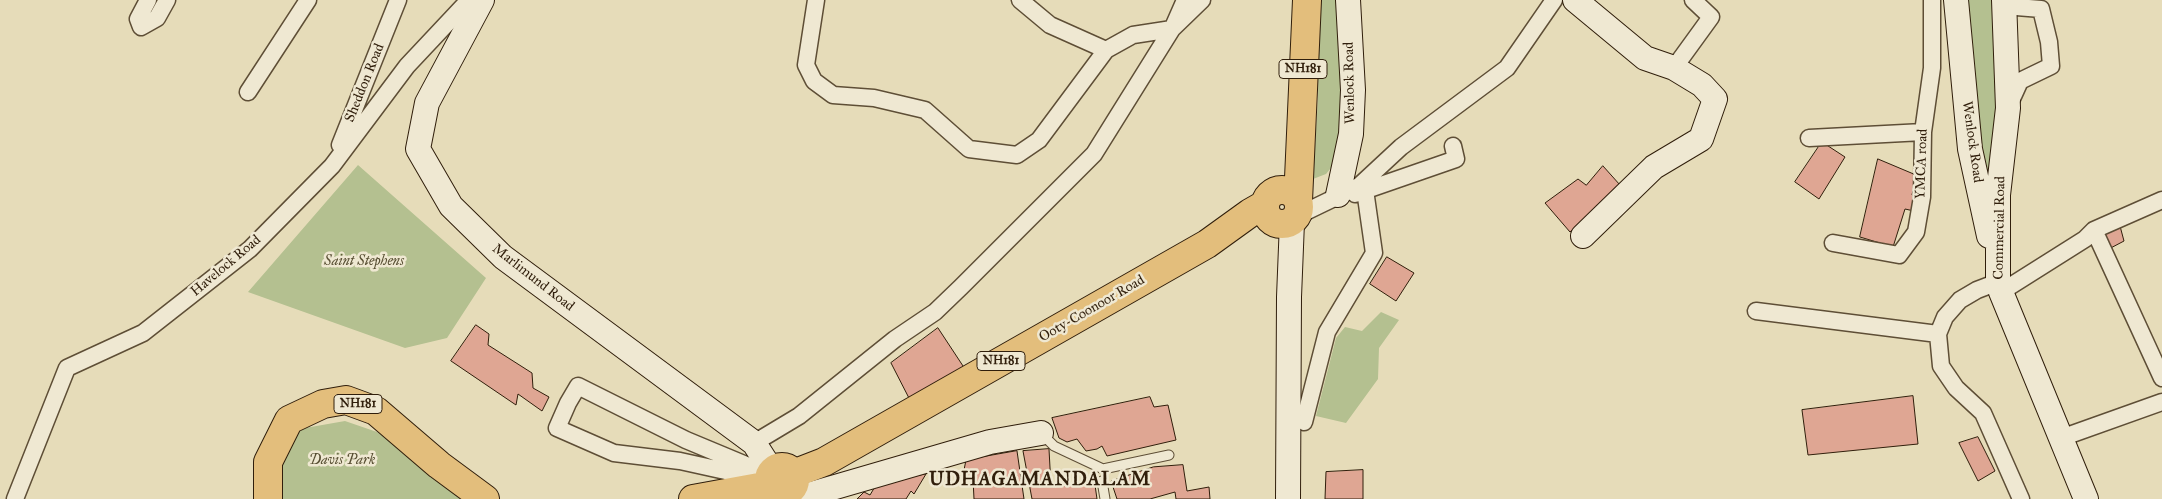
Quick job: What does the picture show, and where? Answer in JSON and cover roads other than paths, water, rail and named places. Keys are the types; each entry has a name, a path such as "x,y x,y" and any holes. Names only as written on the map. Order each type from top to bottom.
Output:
{"highway":[{"name":"NH181","path":"1286,210 1301,138 1307,0"},
{"name":"Ooty-Coonoor Road","path":"693,499 780,486 1207,244 1250,213 1286,210"},
{"name":"NH181","path":"268,499 268,462 289,420 323,404 346,400 376,412 439,465 485,499"}],"street":[{"path":"148,0 138,19 141,27 157,18 167,0"},
{"path":"248,92 308,0"},
{"name":"Sheddon Road","path":"332,166 398,0"},
{"name":"Havelock Road","path":"15,499 67,368 143,333 250,249 332,166 407,66 469,0"},
{"name":"Marlimund Road","path":"482,0 427,103 418,149 451,206 503,257 754,443 780,486"},
{"path":"816,0 806,65 814,81 833,95 874,98 926,110 969,149 1017,156 1039,140 1106,50 1133,35 1172,30 1202,0"},
{"path":"1020,0 1050,25 1106,50"},
{"path":"754,443 799,416 895,339 935,312 1094,154 1172,30 1185,0"},
{"name":"Wenlock Road","path":"1338,195 1351,134 1353,90 1348,0"},
{"path":"1288,499 1289,297 1286,210 1338,195 1359,186 1402,147 1507,68 1554,0"},
{"path":"1575,0 1645,58 1674,68 1702,85 1715,99 1701,139 1654,167 1583,236"},
{"path":"1674,68 1711,17 1693,0"},
{"name":"YMCA road","path":"1833,243 1899,255 1916,232 1922,197 1923,132 1932,68 1932,0"},
{"name":"Wenlock Road","path":"1956,0 1970,148 2000,287"},
{"path":"2004,3 2042,9 2049,42 2051,66 2020,81 2008,108"},
{"name":"Commercial Road","path":"2004,3 2008,108 1998,195 2000,287 2086,499"},
{"path":"1809,138 1923,132"},
{"path":"1338,195 1357,194 1456,159 1454,146"},
{"path":"1304,422 1327,332 1374,253 1365,190"},
{"path":"2021,499 1983,413 1956,388 1941,366 1938,334 1945,317 1960,300 1977,290 2000,287 2084,239 2094,230 2162,200"},
{"path":"2094,230 2162,378"},
{"path":"1756,311 1938,334"},
{"path":"780,486 578,386 557,428 614,453 680,461 780,486 1041,433"},
{"path":"2061,438 2162,402"}],"lane":[{"path":"1041,433 1054,446 1103,469 1169,455"},
{"path":"1102,481 1105,499"}],"district":[{"name":"UDHAGAMANDALAM","path":"1040,480"}],"park label":[{"name":"Saint Stephens","path":"364,262"},
{"name":"Davis Park","path":"342,461"}]}
